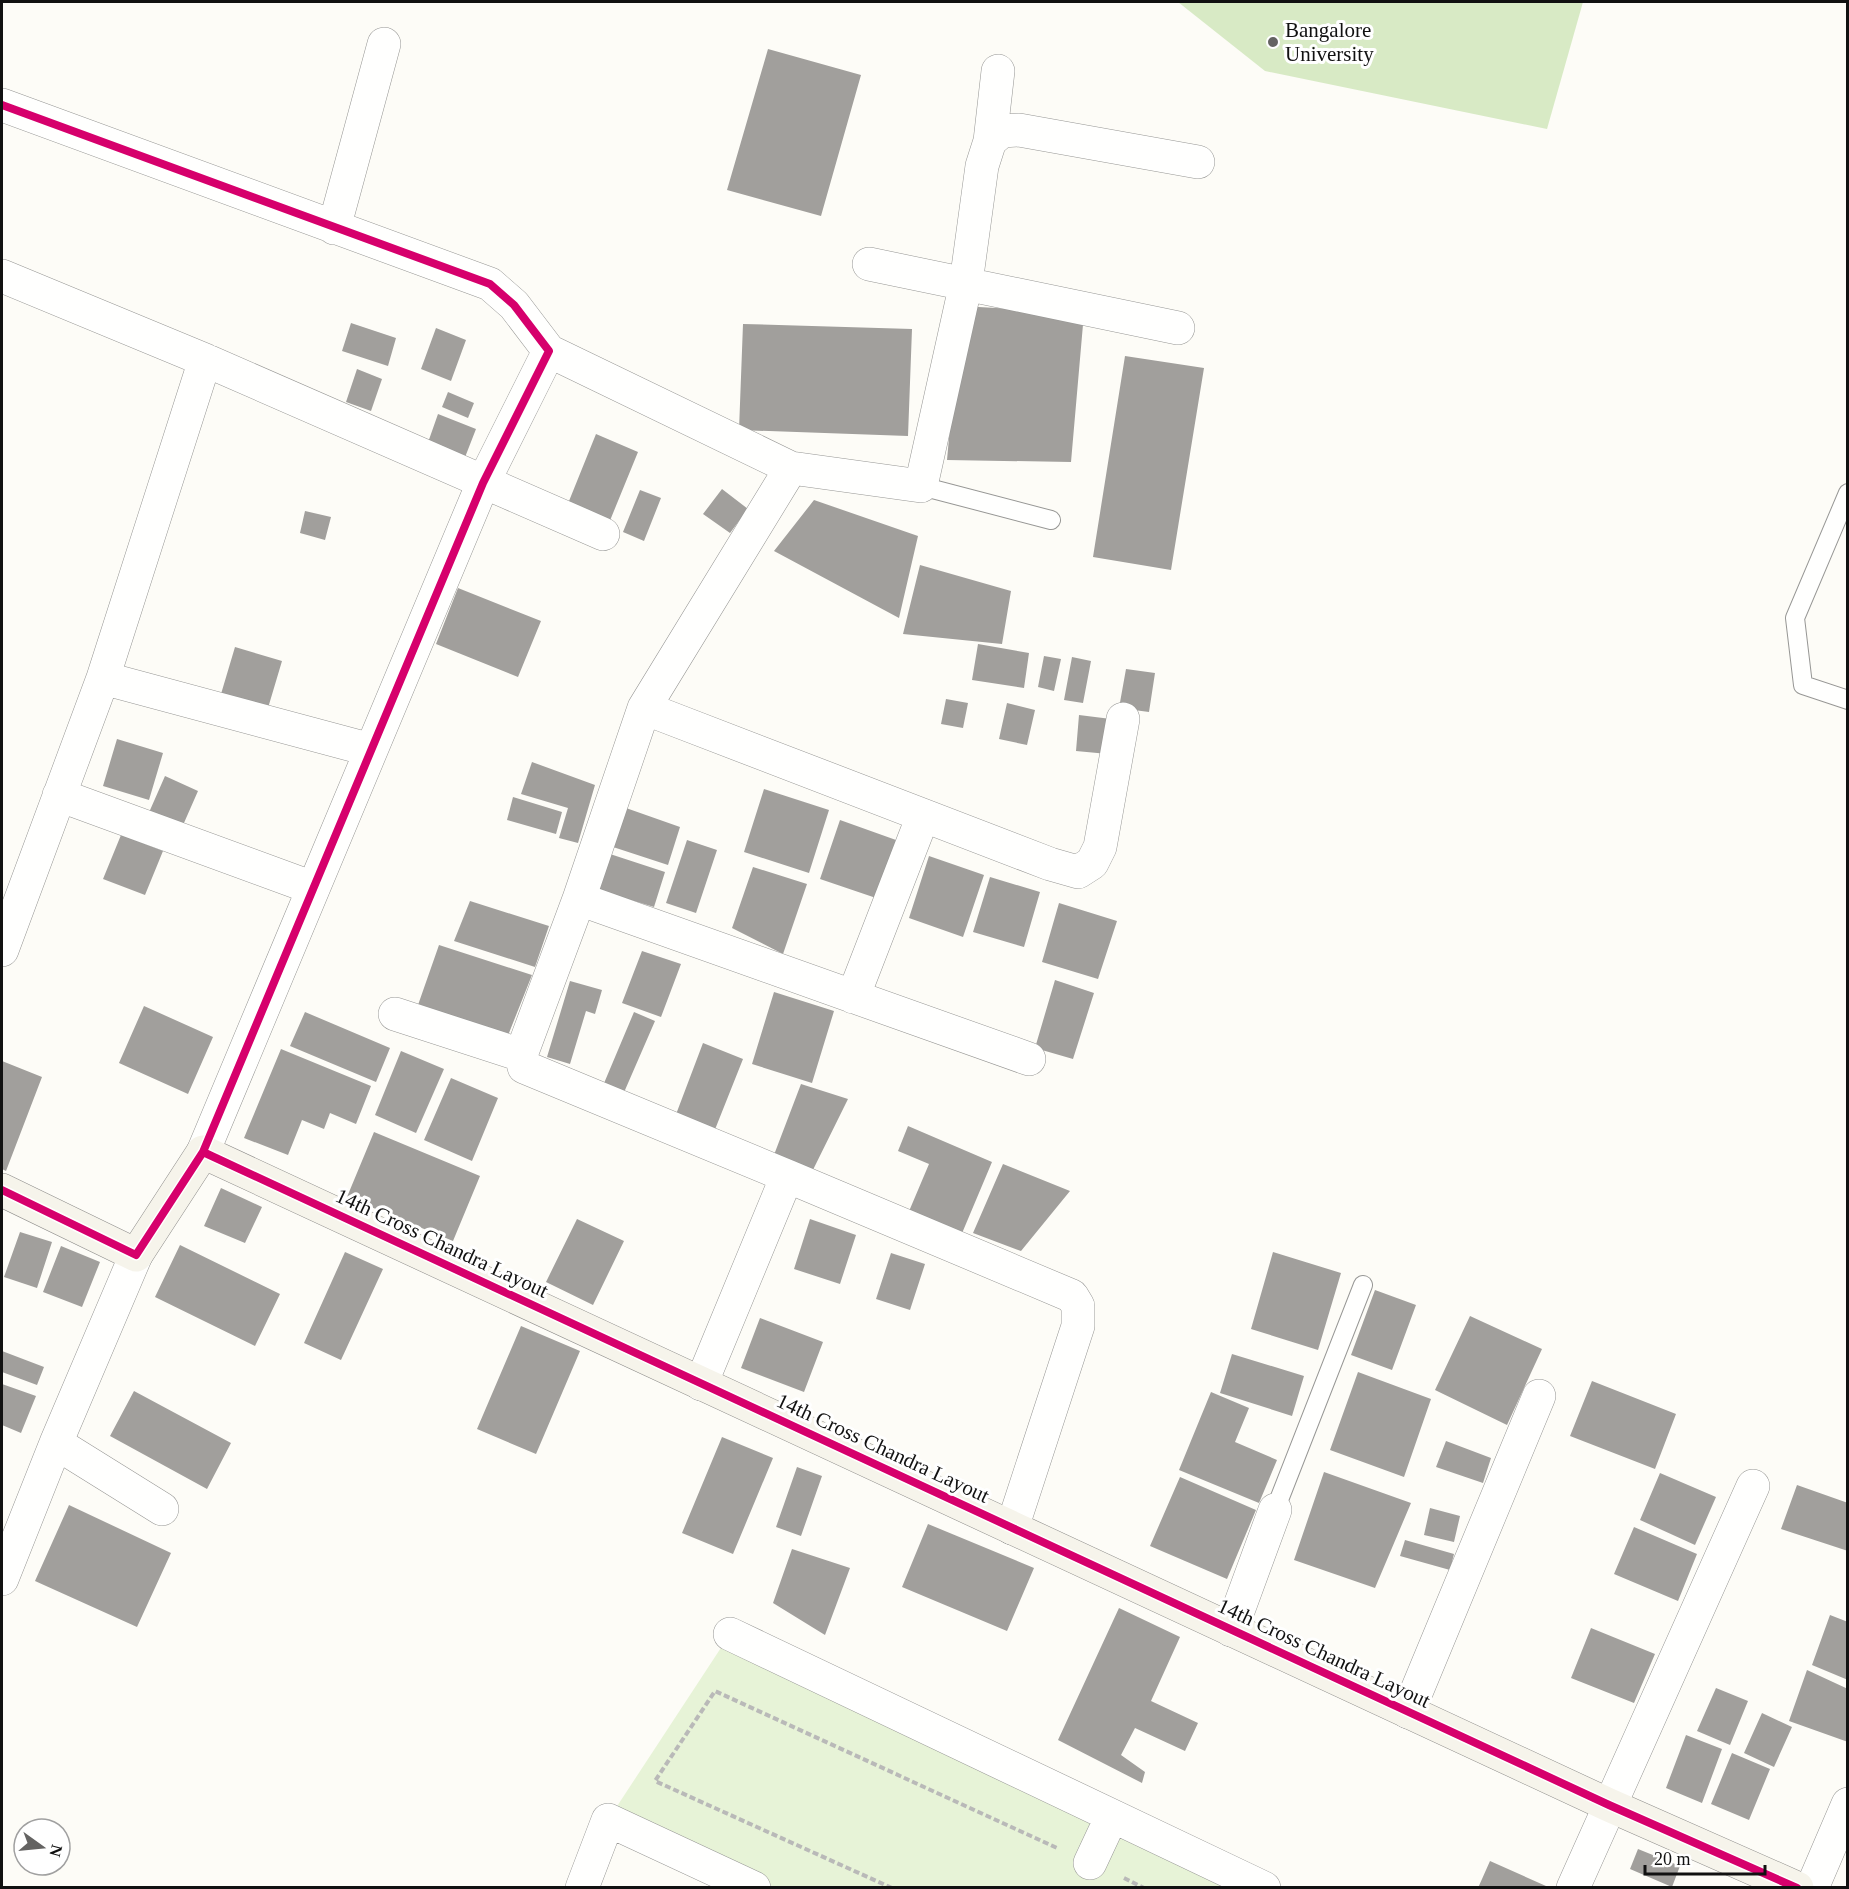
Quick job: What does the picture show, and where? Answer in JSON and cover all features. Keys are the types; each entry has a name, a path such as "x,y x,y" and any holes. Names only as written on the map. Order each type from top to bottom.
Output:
{"street":[{"path":"334,228 384,44"},
{"path":"2,105 490,284 514,305 549,351 791,468 921,486 966,283 982,166 990,141 998,71"},
{"path":"990,141 1002,131 1018,130 1198,162"},
{"path":"869,264 1178,328"},
{"path":"2,276 204,360 603,534"},
{"path":"2,1580 56,1443 136,1255 202,1152 483,483 549,351"},
{"path":"2,950 103,678 204,360"},
{"path":"791,468 644,708 579,899 521,1055 524,1067 1072,1296 1078,1306 1078,1326 1012,1528"},
{"path":"103,678 371,750"},
{"path":"644,708 1050,864 1078,872 1092,863 1100,847 1123,719"},
{"path":"59,795 313,888"},
{"path":"853,997 923,816"},
{"path":"579,899 1029,1059"},
{"path":"395,1014 521,1055"},
{"name":"14th Cross Chandra Layout","path":"202,1152 1609,1805 1797,1887"},
{"path":"701,1384 787,1176"},
{"path":"2,1190 136,1255"},
{"path":"1408,1712 1539,1396"},
{"path":"56,1443 162,1509"},
{"path":"1573,1887 1753,1486"},
{"path":"1231,1630 1275,1510"},
{"path":"730,1634 1264,1887"},
{"path":"1812,1887 1848,1803"},
{"path":"1090,1863 1112,1816"},
{"path":"582,1887 609,1820 754,1887"}],"lane":[{"path":"921,486 1051,520"},
{"path":"1848,493 1795,618 1803,685 1848,700"},
{"path":"1275,1510 1363,1285"}],"path":[{"path":"892,1887 656,1781 715,1691 1144,1887"}],"green space":[{"path":"1178,2 1583,2 1547,129 1265,71"},
{"path":"730,1634 1264,1887 754,1887 608,1820"}],"building":[{"path":"768,49 861,75 821,216 727,190"},
{"path":"961,306 1084,313 1071,462 947,460"},
{"path":"351,323 396,338 388,366 342,351"},
{"path":"743,324 912,329 908,436 739,430"},
{"path":"436,328 466,340 451,381 421,369"},
{"path":"1125,356 1204,368 1171,570 1093,557"},
{"path":"357,369 382,379 371,411 346,402"},
{"path":"448,392 474,403 468,418 442,407"},
{"path":"438,414 476,429 462,465 425,451"},
{"path":"596,434 638,452 609,523 567,506"},
{"path":"722,489 748,509 730,533 703,514"},
{"path":"640,490 661,498 644,541 623,532"},
{"path":"814,500 918,536 899,618 774,551"},
{"path":"305,511 331,517 325,540 300,533"},
{"path":"920,565 1011,591 1002,644 903,634"},
{"path":"458,588 541,621 518,677 436,644"},
{"path":"978,644 1029,653 1024,688 972,680"},
{"path":"235,647 282,661 268,708 221,694"},
{"path":"1044,656 1061,659 1054,691 1038,687"},
{"path":"1072,657 1091,661 1083,703 1064,700"},
{"path":"1126,669 1155,673 1149,712 1119,708"},
{"path":"946,699 968,703 963,728 941,724"},
{"path":"1007,703 1035,710 1027,745 999,739"},
{"path":"1079,715 1111,719 1108,754 1076,751"},
{"path":"117,739 163,753 149,800 103,786"},
{"path":"532,762 595,785 578,843 559,838 568,808 521,794"},
{"path":"165,776 198,791 180,832 147,817"},
{"path":"764,789 829,810 809,873 744,852"},
{"path":"513,797 562,812 556,834 507,820"},
{"path":"626,808 680,827 668,865 613,847"},
{"path":"840,820 896,840 876,898 820,879"},
{"path":"121,835 163,851 145,895 103,879"},
{"path":"687,840 717,850 696,913 666,903"},
{"path":"610,854 665,872 654,907 598,890"},
{"path":"929,856 984,875 963,937 909,918"},
{"path":"753,867 807,884 783,954 732,928"},
{"path":"990,877 1040,892 1024,947 973,932"},
{"path":"470,901 549,926 535,967 454,941"},
{"path":"1059,903 1117,921 1098,979 1042,962"},
{"path":"439,945 532,975 505,1043 418,1005"},
{"path":"642,951 681,964 661,1017 622,1003"},
{"path":"1055,980 1094,993 1073,1059 1035,1048"},
{"path":"570,981 602,990 595,1014 586,1011 570,1064 547,1057"},
{"path":"774,992 834,1011 812,1083 752,1064"},
{"path":"144,1006 213,1037 188,1094 119,1063"},
{"path":"305,1012 390,1048 376,1082 290,1046"},
{"path":"634,1012 655,1021 622,1097 602,1088"},
{"path":"703,1043 743,1059 714,1132 675,1117"},
{"path":"281,1049 371,1086 356,1124 330,1113 324,1129 302,1120 288,1155 244,1138"},
{"path":"401,1051 444,1069 416,1133 375,1115"},
{"path":"2,1061 42,1077 6,1171 2,1169"},
{"path":"451,1078 498,1098 472,1161 424,1140"},
{"path":"801,1084 848,1099 806,1184 769,1168"},
{"path":"908,1126 992,1162 960,1238 907,1216 929,1164 898,1151"},
{"path":"374,1132 480,1176 453,1241 347,1197"},
{"path":"1003,1164 1070,1191 1021,1251 973,1233"},
{"path":"221,1188 262,1207 245,1243 204,1226"},
{"path":"577,1219 624,1241 593,1305 546,1282"},
{"path":"810,1219 856,1235 840,1284 794,1269"},
{"path":"20,1232 52,1242 37,1288 4,1277"},
{"path":"180,1245 280,1294 255,1346 155,1297"},
{"path":"61,1246 100,1262 82,1307 43,1292"},
{"path":"345,1252 383,1269 341,1360 304,1343"},
{"path":"1273,1252 1341,1273 1318,1350 1251,1329"},
{"path":"891,1253 925,1264 910,1310 876,1299"},
{"path":"1375,1290 1416,1305 1392,1370 1351,1355"},
{"path":"1470,1316 1542,1349 1507,1425 1435,1390"},
{"path":"760,1318 823,1342 804,1392 741,1368"},
{"path":"521,1326 580,1351 536,1454 477,1429"},
{"path":"2,1351 44,1367 37,1385 2,1372"},
{"path":"1232,1354 1304,1376 1292,1416 1220,1393"},
{"path":"1358,1372 1431,1399 1404,1477 1330,1450"},
{"path":"1592,1381 1676,1414 1655,1469 1570,1436"},
{"path":"2,1384 36,1396 21,1433 2,1425"},
{"path":"134,1391 231,1443 207,1489 110,1436"},
{"path":"1211,1392 1249,1408 1235,1442 1277,1460 1259,1503 1179,1470"},
{"path":"722,1437 773,1458 733,1554 682,1533"},
{"path":"1446,1441 1491,1458 1483,1483 1436,1467"},
{"path":"797,1467 822,1476 801,1536 776,1527"},
{"path":"1324,1472 1411,1503 1375,1588 1294,1560"},
{"path":"1660,1473 1716,1497 1695,1545 1640,1520"},
{"path":"1180,1477 1256,1510 1227,1579 1150,1546"},
{"path":"1797,1485 1848,1503 1848,1551 1781,1529"},
{"path":"69,1505 171,1553 137,1627 35,1581"},
{"path":"1430,1508 1460,1516 1454,1542 1424,1535"},
{"path":"928,1524 1034,1568 1007,1631 902,1587"},
{"path":"1634,1527 1697,1554 1678,1601 1614,1574"},
{"path":"1405,1540 1454,1554 1450,1570 1400,1556"},
{"path":"792,1549 850,1568 825,1635 773,1603"},
{"path":"1119,1608 1180,1637 1151,1701 1198,1723 1185,1751 1135,1728 1121,1755 1145,1772 1142,1783 1058,1740"},
{"path":"1830,1615 1848,1622 1848,1680 1812,1665"},
{"path":"1591,1628 1655,1654 1634,1703 1571,1678"},
{"path":"1807,1670 1848,1689 1848,1742 1789,1721"},
{"path":"1716,1688 1748,1701 1730,1745 1697,1731"},
{"path":"1762,1713 1792,1727 1774,1767 1744,1753"},
{"path":"1686,1735 1722,1749 1702,1803 1666,1788"},
{"path":"1732,1753 1770,1769 1749,1820 1711,1804"},
{"path":"1638,1849 1680,1866 1672,1887 1630,1869"},
{"path":"1490,1861 1546,1886 1546,1888 1478,1888"}],"cycle path":[{"path":"2,105 490,284 514,305 549,351 483,483 203,1152"},
{"path":"2,1190 136,1255 203,1152 1609,1805 1797,1888"}],"place":[{"name":"Bangalore University","path":"1273,42"}]}
